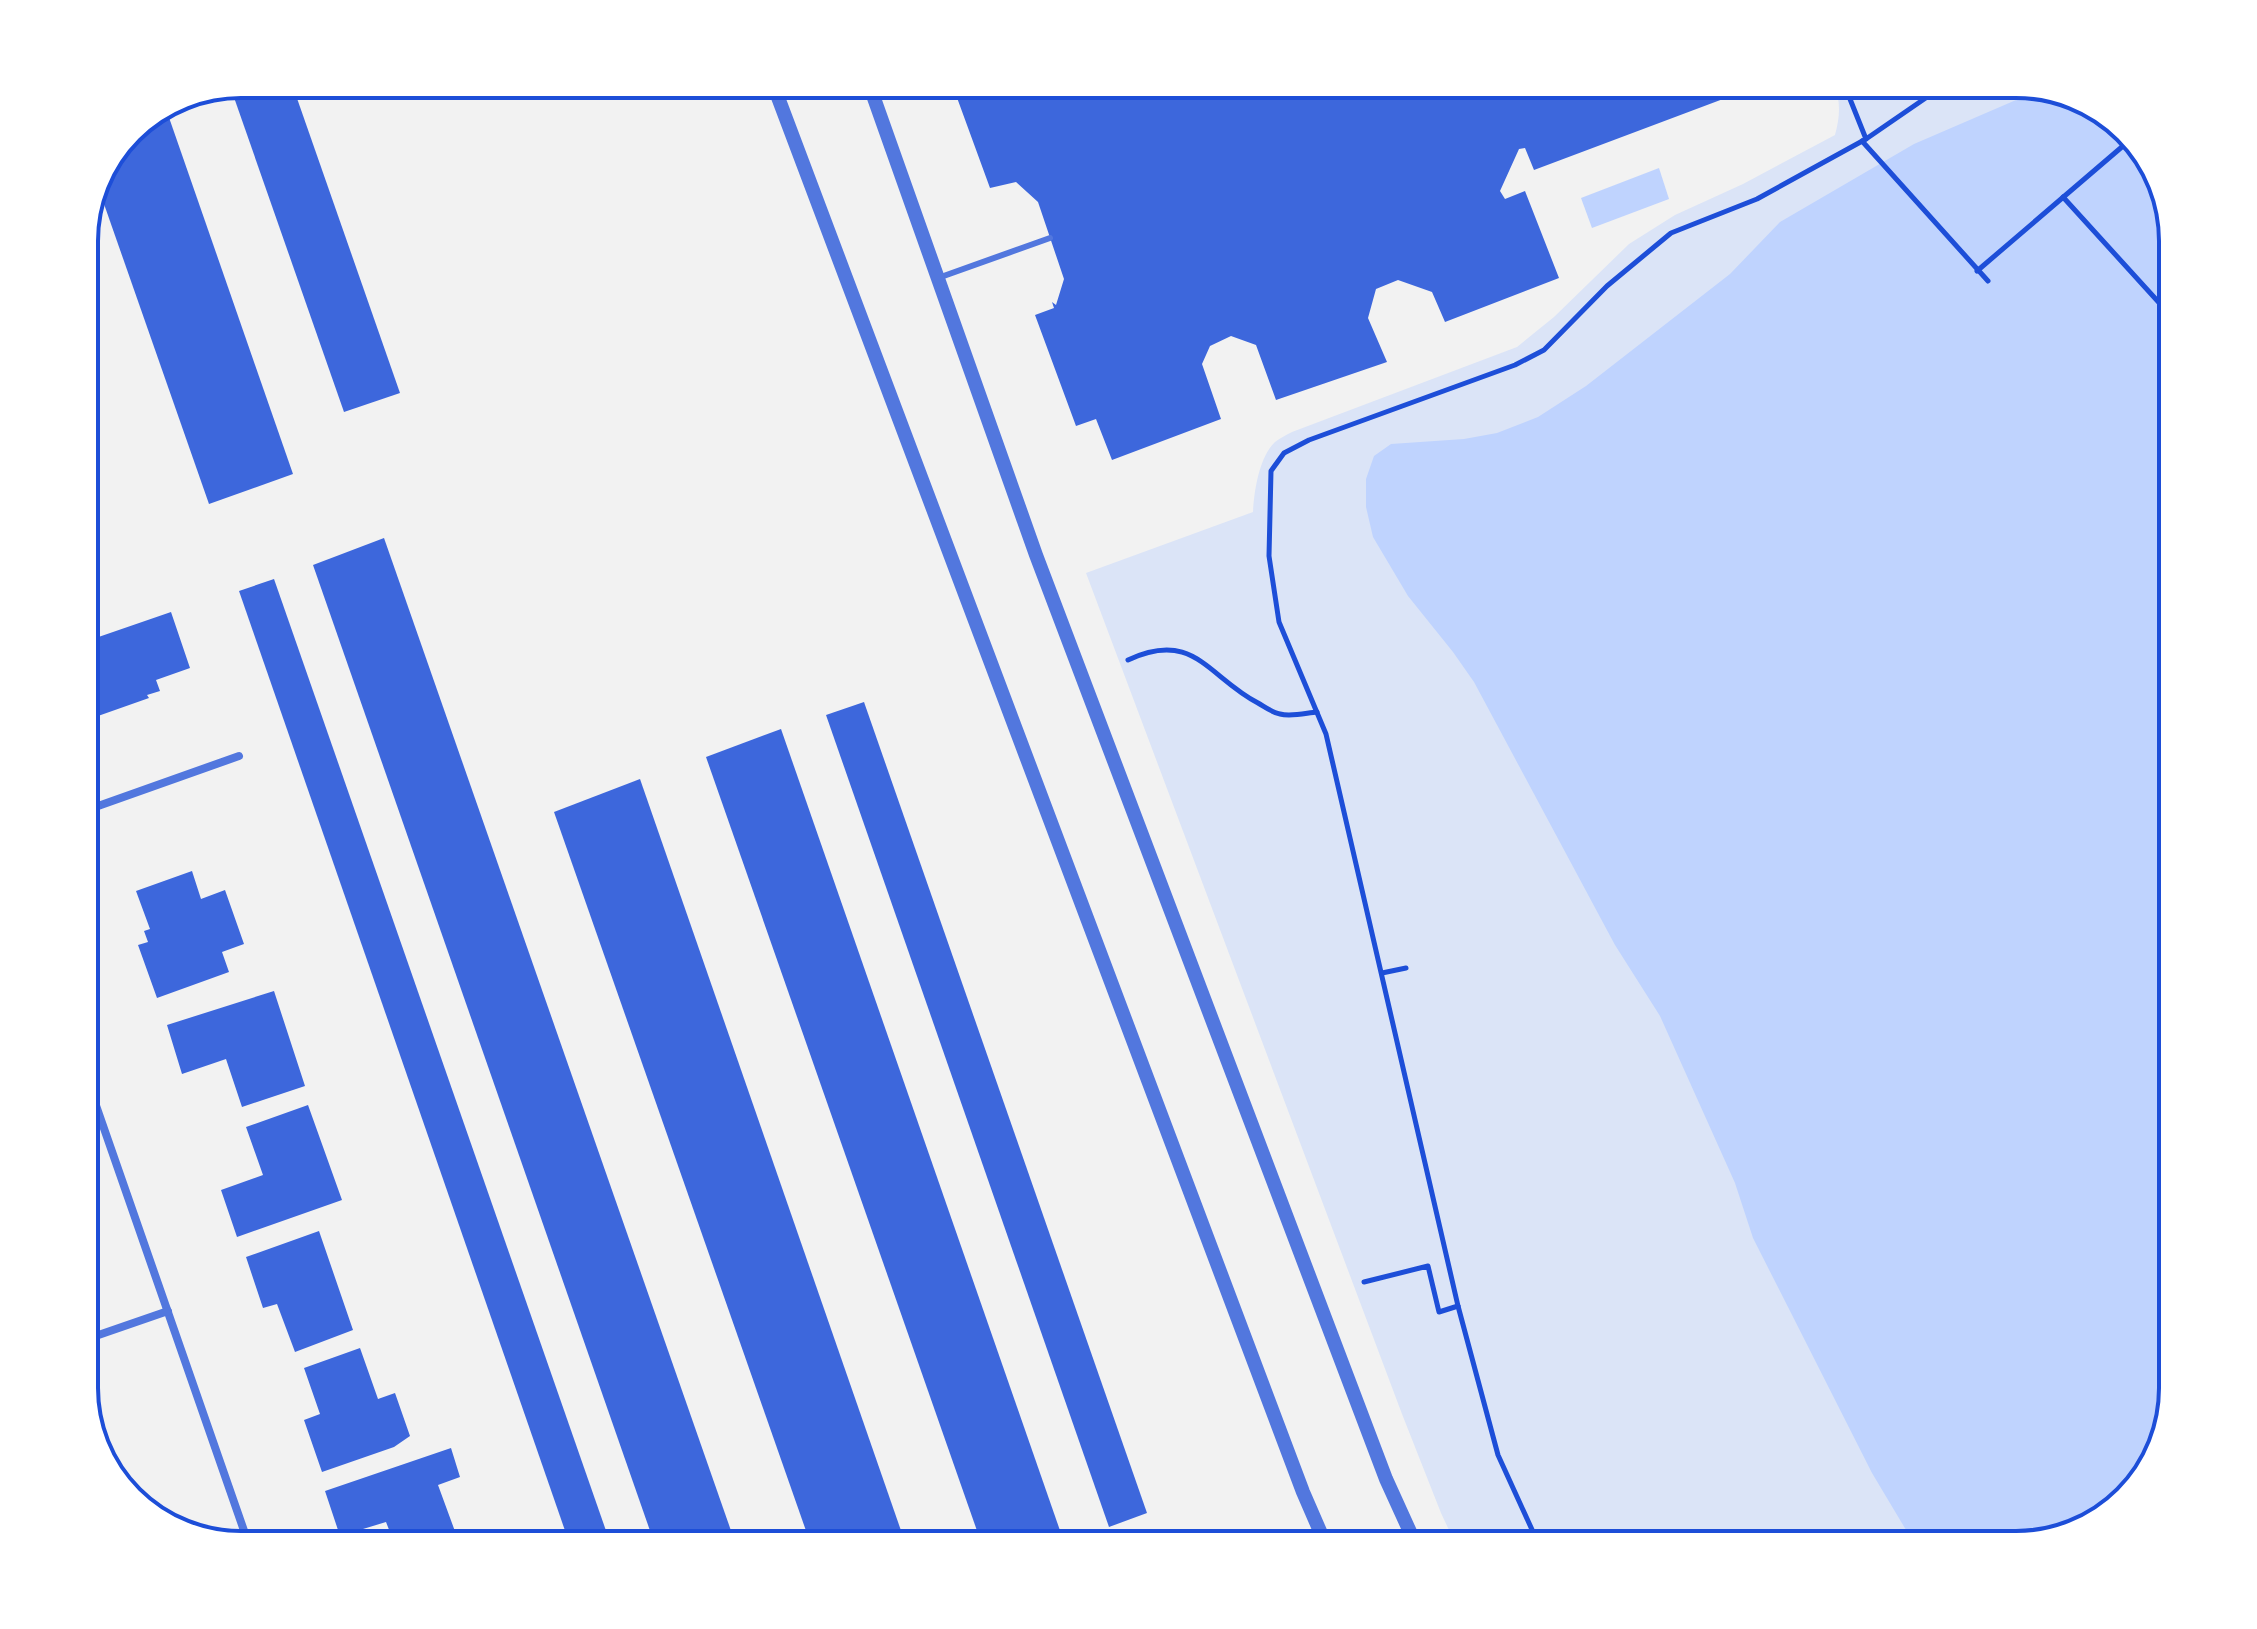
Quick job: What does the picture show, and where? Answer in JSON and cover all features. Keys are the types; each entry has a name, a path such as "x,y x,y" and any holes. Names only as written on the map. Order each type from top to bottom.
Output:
{"street":[{"path":"778,98 1321,1531"},
{"path":"874,98 1036,555 1386,1479 1410,1531"},
{"path":"98,806 239,756"},
{"path":"98,1111 244,1531"},
{"path":"98,1335 168,1311"}],"lane":[{"path":"938,278 1050,238"}],"path":[{"path":"1849,98 1864,140 1988,281"},
{"path":"1533,1531 1498,1455 1458,1306 1326,734 1279,622 1269,556 1271,471 1284,453 1309,440 1515,365 1544,350 1607,286 1671,233 1757,199 1864,140 1926,98"},
{"path":"1977,271 2122,146"},
{"path":"2063,197 2159,303"},
{"path":"1128,660 1147,651 1170,649 1200,659 1242,695 1280,714 1317,712"},
{"path":"1382,973 1406,968"},
{"path":"1364,1282 1428,1266 1439,1312 1458,1306"}],"shaded area":[{"path":"1838,98 2025,98 2062,106 2095,122 2123,147 2144,178 2154,204 2159,241 2159,1397 2156,1416 2140,1459 2110,1495 2079,1516 2044,1528 2025,1531 1449,1531 1402,1414 1086,573 1253,512 1261,465 1275,442 1288,434 1517,347 1554,317 1629,244 1675,215 1743,184 1835,135"}],"water":[{"path":"2021,98 2062,106 2095,122 2123,147 2144,178 2158,223 2159,1397 2151,1434 2140,1459 2110,1495 2079,1516 2025,1531 1907,1531 1872,1473 1753,1238 1735,1183 1660,1016 1615,945 1474,682 1408,596 1373,537 1366,507 1366,479 1374,456 1391,444 1464,439 1497,433 1538,417 1586,386 1730,274 1780,222 1914,144"},
{"path":"1659,168 1669,199 1592,228 1581,198"}],"building":[{"path":"234,98 297,98 400,393 344,412"},
{"path":"957,98 1726,98 1534,170 1525,148 1519,149 1500,191 1505,199 1525,191 1559,278 1445,322 1432,292 1398,280 1376,289 1368,318 1387,362 1276,400 1256,345 1231,336 1210,346 1202,364 1221,419 1112,460 1096,419 1076,426 1035,315 1054,308 1052,302 1056,305 1064,279 1038,202 1016,182 990,188"},
{"path":"169,118 293,474 209,504 103,203 117,170 128,154 140,140"},
{"path":"384,538 731,1531 650,1531 313,565"},
{"path":"274,579 606,1531 565,1531 239,591"},
{"path":"171,612 190,668 156,680 160,691 147,695 149,698 98,716 98,637"},
{"path":"864,702 1147,1513 1109,1527 826,715"},
{"path":"781,729 1060,1531 977,1531 706,757"},
{"path":"640,779 901,1531 806,1531 554,812"},
{"path":"192,871 201,899 225,890 244,944 222,952 229,972 157,998 138,945 148,942 144,931 150,929 136,891"},
{"path":"274,991 305,1086 242,1107 226,1059 182,1074 167,1025"},
{"path":"308,1105 342,1200 237,1237 221,1190 263,1175 246,1127"},
{"path":"319,1231 353,1330 295,1352 277,1304 263,1308 246,1257"},
{"path":"360,1348 378,1399 395,1393 410,1436 394,1447 322,1472 304,1420 320,1414 304,1368"},
{"path":"451,1448 460,1477 438,1485 455,1531 390,1531 386,1522 356,1531 338,1531 325,1491"}]}
